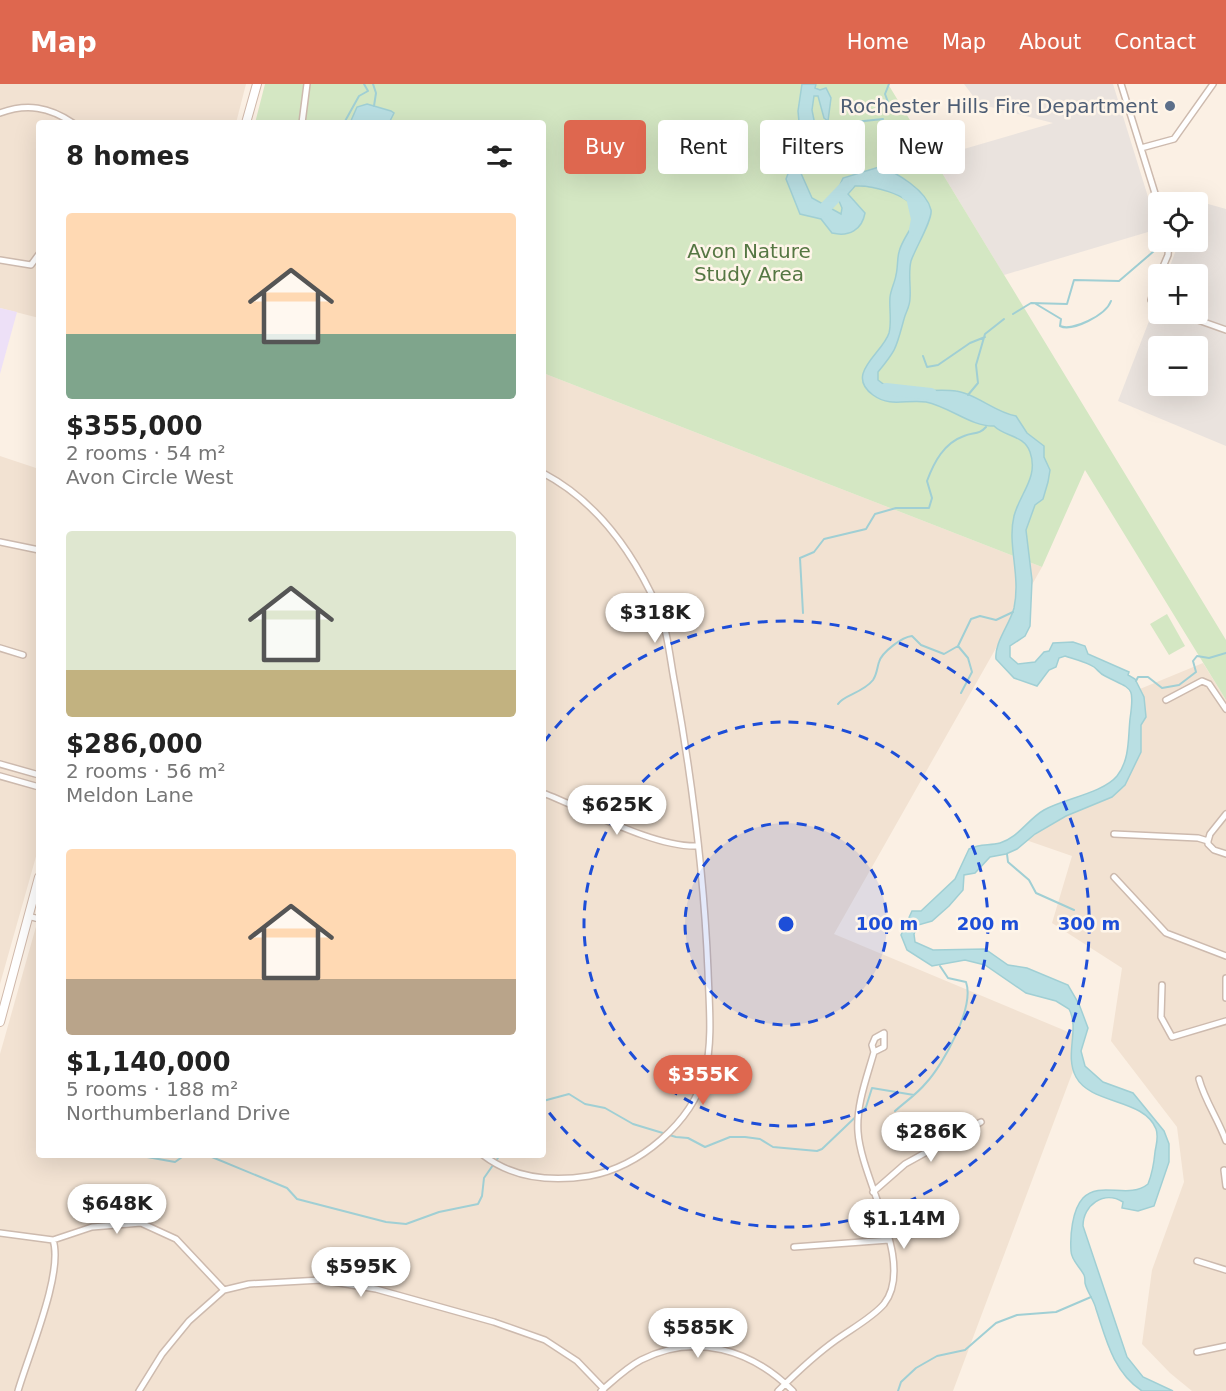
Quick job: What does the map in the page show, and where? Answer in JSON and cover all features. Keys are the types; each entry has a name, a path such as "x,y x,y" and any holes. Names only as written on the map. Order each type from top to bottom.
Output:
{"street":[{"path":"247,120 256,84"},
{"path":"302,120 307,84"},
{"path":"1121,84 1155,192"},
{"path":"1141,148 1174,139 1212,84"},
{"path":"0,113 32,106 56,113 68,120"},
{"path":"0,260 31,265 36,258"},
{"path":"1208,324 1226,330"},
{"path":"488,1158 508,1170 543,1179 566,1179 599,1174 638,1157 653,1146 691,1105 705,1073 709,1029 707,949 698,846 684,733 659,611 639,569 618,536 576,493 546,475"},
{"path":"0,542 36,549"},
{"path":"0,648 23,655"},
{"path":"1166,700 1202,681 1209,684 1226,709"},
{"path":"0,764 36,774"},
{"path":"0,776 36,786"},
{"path":"546,794 653,838 673,844 698,846"},
{"path":"1208,841 1210,834 1226,814"},
{"path":"1114,834 1190,837 1208,841 1214,850 1226,854"},
{"path":"1114,877 1166,933 1226,956"},
{"path":"0,1022 36,888"},
{"path":"28,916 36,918"},
{"path":"1226,978 1226,998"},
{"path":"1162,985 1161,1017 1172,1037 1226,1021"},
{"path":"778,1391 822,1351 885,1302 895,1278 889,1240 863,1164 858,1130 859,1113 874,1052"},
{"path":"1199,1079 1204,1096 1218,1119 1226,1141"},
{"path":"1218,1119 1226,1115"},
{"path":"873,1192 905,1164 981,1122"},
{"path":"1224,1170 1226,1186"},
{"path":"0,1233 53,1240 92,1227 141,1223 176,1239 224,1290"},
{"path":"18,1391 54,1278 56,1254 53,1240"},
{"path":"794,1247 889,1240"},
{"path":"1197,1261 1226,1269"},
{"path":"139,1391 162,1354 189,1321 224,1290 249,1284 321,1280 376,1289 494,1322 545,1340 577,1361 602,1390 642,1359 679,1347 730,1350 758,1362 793,1391"},
{"path":"1197,1352 1225,1347"}],"shaded area":[{"path":"0,84 246,84 237,120 36,120 36,317 0,308"},
{"path":"964,84 1113,84 1148,197 1148,232 1004,275 943,174 965,174 965,149 1053,123 979,104"},
{"path":"1208,204 1226,209 1226,446 1118,401 1148,324 1208,324 1208,264 1171,264 1175,252 1208,252"},
{"path":"0,308 17,312 0,374"},
{"path":"546,374 1042,567 834,934 1085,1039 953,1391 0,1391 0,1054 36,927 36,1158 546,1158"},
{"path":"0,456 36,468 36,857 0,984"},
{"path":"1203,663 1226,700 1226,1391 1192,1391 1170,1373 1142,1344 1152,1270 1184,1182 1177,1127 1111,1041 1122,968 1052,923 1072,856 1023,839 1052,814 1113,791 1133,759 1135,691"}],"green space":[{"name":"Avon Nature Study Area","path":"265,84 888,84 910,120 877,120 877,174 943,174 1226,640 1226,700 1085,470 1042,567 546,374 546,120 256,120"},
{"path":"1167,614 1185,646 1169,655 1150,624"}],"water":[{"path":"802,84 816,84 815,88 820,90 826,88 831,98 828,120 824,118 818,96 814,96 812,110 814,120 799,120"},
{"path":"367,104 394,113 390,120 351,120 357,107"},
{"path":"877,168 877,174 896,174 918,189 924,196 931,214 911,261 909,306 895,348 878,372 878,380 886,386 905,391 946,390 971,395 1001,411 1016,416 1027,433 1044,446 1044,457 1050,470 1048,482 1043,499 1035,505 1026,530 1032,580 1030,626 1025,636 1010,646 1010,657 1018,664 1035,662 1044,652 1049,651 1053,643 1073,642 1085,646 1088,654 1129,672 1128,675 1135,679 1144,697 1146,717 1141,725 1141,752 1125,785 1112,797 1066,816 1035,834 1017,849 990,857 975,873 964,875 963,890 932,921 918,925 914,934 915,942 933,950 985,949 1008,965 1027,968 1068,985 1079,1004 1088,1028 1081,1051 1085,1066 1103,1082 1133,1093 1164,1131 1169,1144 1169,1162 1154,1206 1138,1211 1122,1208 1123,1202 1116,1199 1102,1199 1091,1206 1084,1218 1083,1226 1127,1357 1143,1377 1173,1391 1142,1391 1117,1365 1086,1286 1084,1275 1071,1254 1071,1231 1074,1216 1083,1198 1098,1190 1124,1191 1148,1184 1157,1141 1156,1129 1150,1119 1141,1112 1093,1093 1076,1077 1071,1060 1073,1025 1069,1009 1056,1001 1026,993 985,965 965,960 932,966 907,950 901,935 912,911 921,911 955,879 969,849 1006,841 1044,810 1102,787 1117,776 1128,748 1132,700 1130,690 1103,675 1091,665 1065,656 1059,658 1056,667 1049,670 1037,686 1014,678 996,659 997,647 1012,614 1016,596 1012,527 1032,469 1030,452 1019,439 994,426 977,423 926,402 886,401 873,395 865,387 862,379 864,371 889,333 890,297 897,272 898,255 916,215 916,210 905,199 897,195 870,187 855,186 848,194 865,213 861,224 849,233 832,233 821,219 800,214 786,179 788,174 801,174 812,198 841,214 842,208 836,194 843,178 865,174 865,171"}],"waterway":[{"path":"346,120 359,96 368,91 364,84"},
{"path":"373,84 376,93 374,106"},
{"path":"889,84 885,94 892,113"},
{"path":"865,121 883,119"},
{"path":"814,208 822,211 848,184"},
{"path":"907,194 912,197 917,219 915,230"},
{"path":"1013,314 1031,303 1067,304 1074,280 1119,281 1153,252"},
{"path":"1036,304 1061,319 1060,326 1072,327 1096,317 1111,301"},
{"path":"968,395 978,383 976,365 985,334 1004,319"},
{"path":"923,356 927,367 938,365 970,343 985,337"},
{"path":"886,389 931,394"},
{"path":"803,613 800,558 814,552 824,539 866,529 875,514 896,508 929,508 932,498 927,481 945,448 957,439 986,427"},
{"path":"838,704 869,684 884,654 903,639 912,636 921,645 944,654 958,646 971,619 980,616 996,620 1013,612"},
{"path":"958,646 968,658 972,672 961,693"},
{"path":"1136,681 1138,677 1148,677 1162,688 1179,685 1196,672 1193,661 1197,656 1209,658 1226,653"},
{"path":"1007,854 1008,862 1029,880 1036,893 1074,910"},
{"path":"895,1111 919,1091 933,1075 962,1020 968,993 966,982 948,978 940,966"},
{"path":"546,1100 569,1094 585,1104 605,1108 633,1124 676,1137 688,1138 705,1147 730,1137 745,1137 760,1139 773,1147 817,1151 822,1149 866,1107 872,1088 914,1095"},
{"path":"153,1158 175,1162 181,1158"},
{"path":"214,1158 287,1188 297,1199 386,1222 406,1224 439,1212 478,1204 482,1196 484,1178 498,1158"},
{"path":"898,1391 901,1382 916,1368 937,1356 965,1350 996,1323 1017,1315 1056,1312 1091,1297"}],"place":[{"name":"Rochester Hills Fire Department","path":"1170,106"}]}
